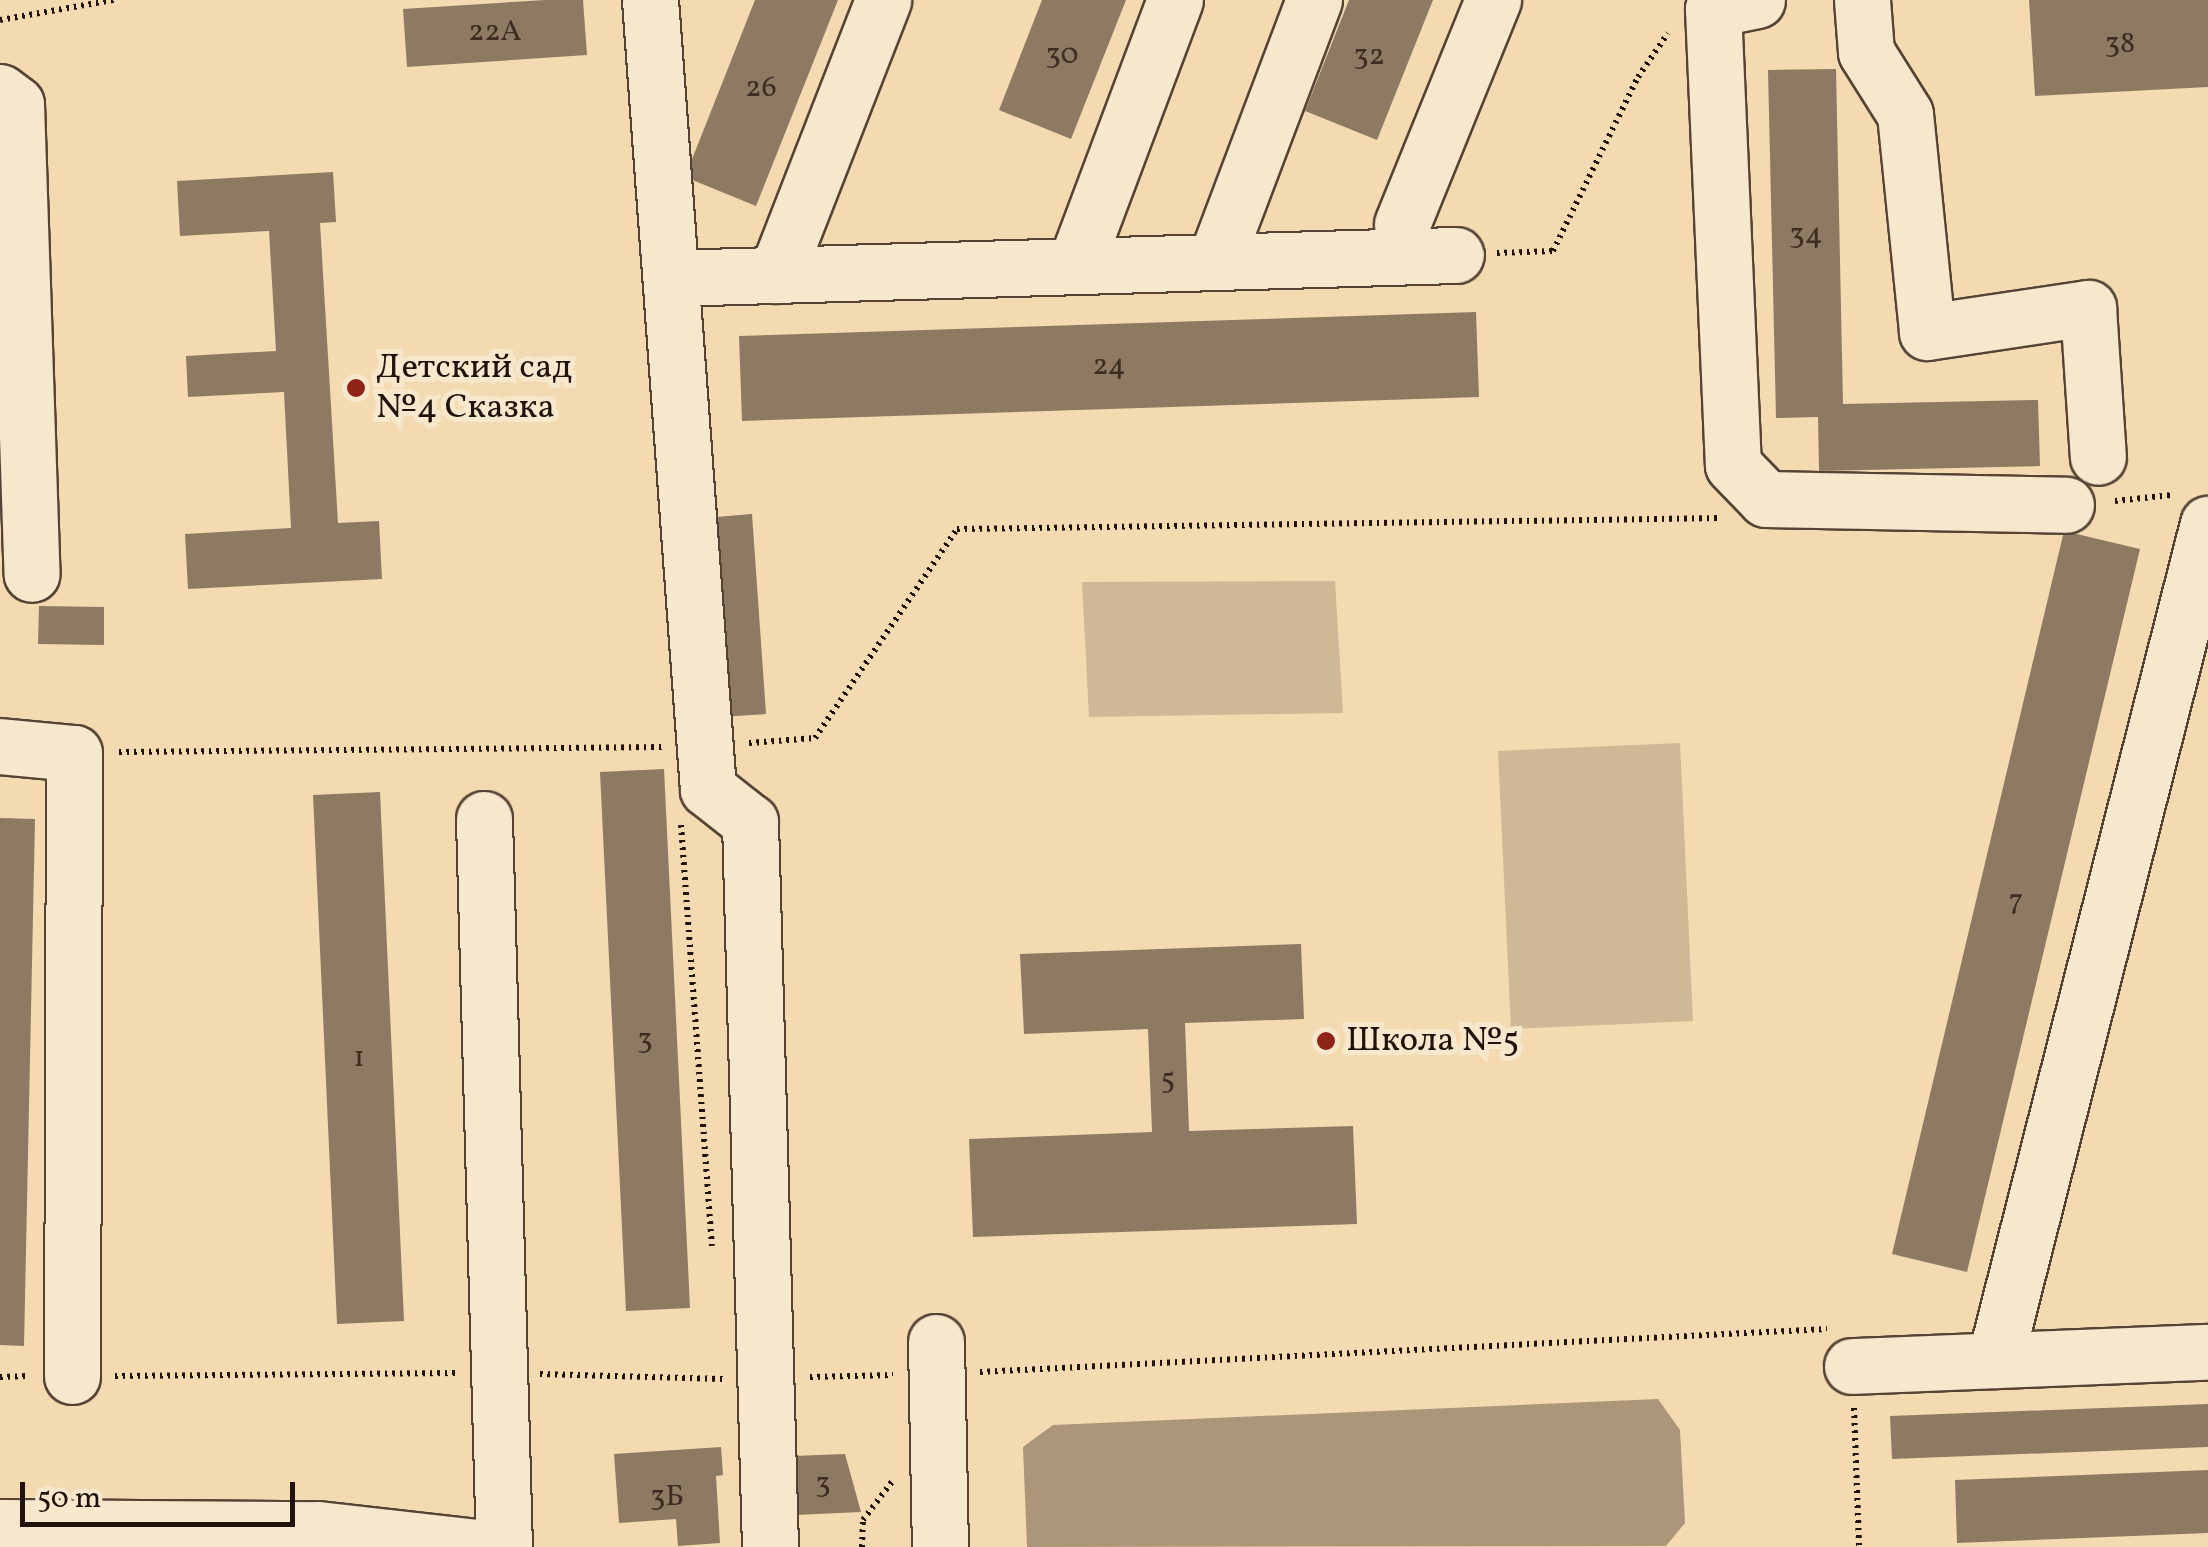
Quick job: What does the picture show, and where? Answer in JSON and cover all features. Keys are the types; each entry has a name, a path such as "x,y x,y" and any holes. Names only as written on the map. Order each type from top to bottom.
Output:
{"street":[{"path":"650,0 708,788 750,822 770,1547"},
{"path":"776,275 883,0"},
{"path":"1075,266 1176,0"},
{"path":"1216,262 1314,0"},
{"path":"1402,224 1493,0"},
{"path":"1758,0 1713,9 1733,466 1766,499 2066,505"},
{"path":"1862,0 1866,52 1905,114 1927,332 2088,308 2098,456"},
{"path":"0,92 16,104 32,574"},
{"path":"671,278 1456,255"},
{"path":"1995,1360 2198,509"},
{"path":"0,746 74,753 72,1376"},
{"path":"484,819 504,1547"},
{"path":"1852,1366 2208,1352"},
{"path":"936,1358 940,1547"},
{"path":"0,1527 318,1529 476,1547"}],"path":[{"path":"0,20 114,0"},
{"path":"1456,255 1553,251 1638,78 1678,20"},
{"path":"74,753 705,747 815,738 957,529 1744,517 1766,499"},
{"path":"2066,505 2198,509"},
{"path":"0,1376 500,1372 765,1378 936,1358 1842,1328 1852,1366 1859,1547"}],"shaded area":[{"path":"1335,581 1343,713 1089,717 1082,582"},
{"path":"1680,743 1693,1021 1511,1029 1498,751"},
{"path":"1658,1399 1680,1430 1685,1523 1666,1546 1027,1547 1023,1447 1053,1425"}],"building":[{"path":"583,0 587,55 407,67 403,9"},
{"path":"755,0 838,0 756,206 685,177"},
{"path":"1042,0 1126,0 1071,139 999,110"},
{"path":"1349,0 1433,0 1377,140 1305,111"},
{"path":"2029,0 2208,0 2208,87 2035,96"},
{"path":"1836,69 1843,404 2038,400 2040,466 1819,471 1818,417 1776,418 1768,70"},
{"path":"333,172 336,222 320,223 338,523 379,521 382,579 188,589 185,534 291,528 284,392 188,397 186,356 276,351 269,231 180,236 177,181"},
{"path":"1476,312 1479,397 742,421 739,336"},
{"path":"752,514 766,714 719,717 704,518"},
{"path":"2064,531 2140,549 1967,1272 1892,1254"},
{"path":"39,606 104,607 104,645 38,644"},
{"path":"664,769 690,1308 626,1311 600,772"},
{"path":"380,792 404,1321 337,1324 313,795"},
{"path":"0,818 35,819 24,1346 0,1345"},
{"path":"1301,944 1304,1019 1185,1023 1189,1131 1353,1126 1357,1224 973,1237 969,1139 1152,1132 1148,1029 1024,1034 1020,954"},
{"path":"2208,1404 2208,1447 1892,1459 1890,1416"},
{"path":"721,1447 723,1475 716,1476 720,1543 678,1546 676,1519 619,1523 614,1454"},
{"path":"845,1454 861,1512 795,1515 792,1456"},
{"path":"2208,1470 2208,1533 1957,1543 1955,1480"}],"place":[{"name":"Детский сад №4 Сказка","path":"356,388"},
{"name":"Школа №5","path":"1326,1041"}]}
